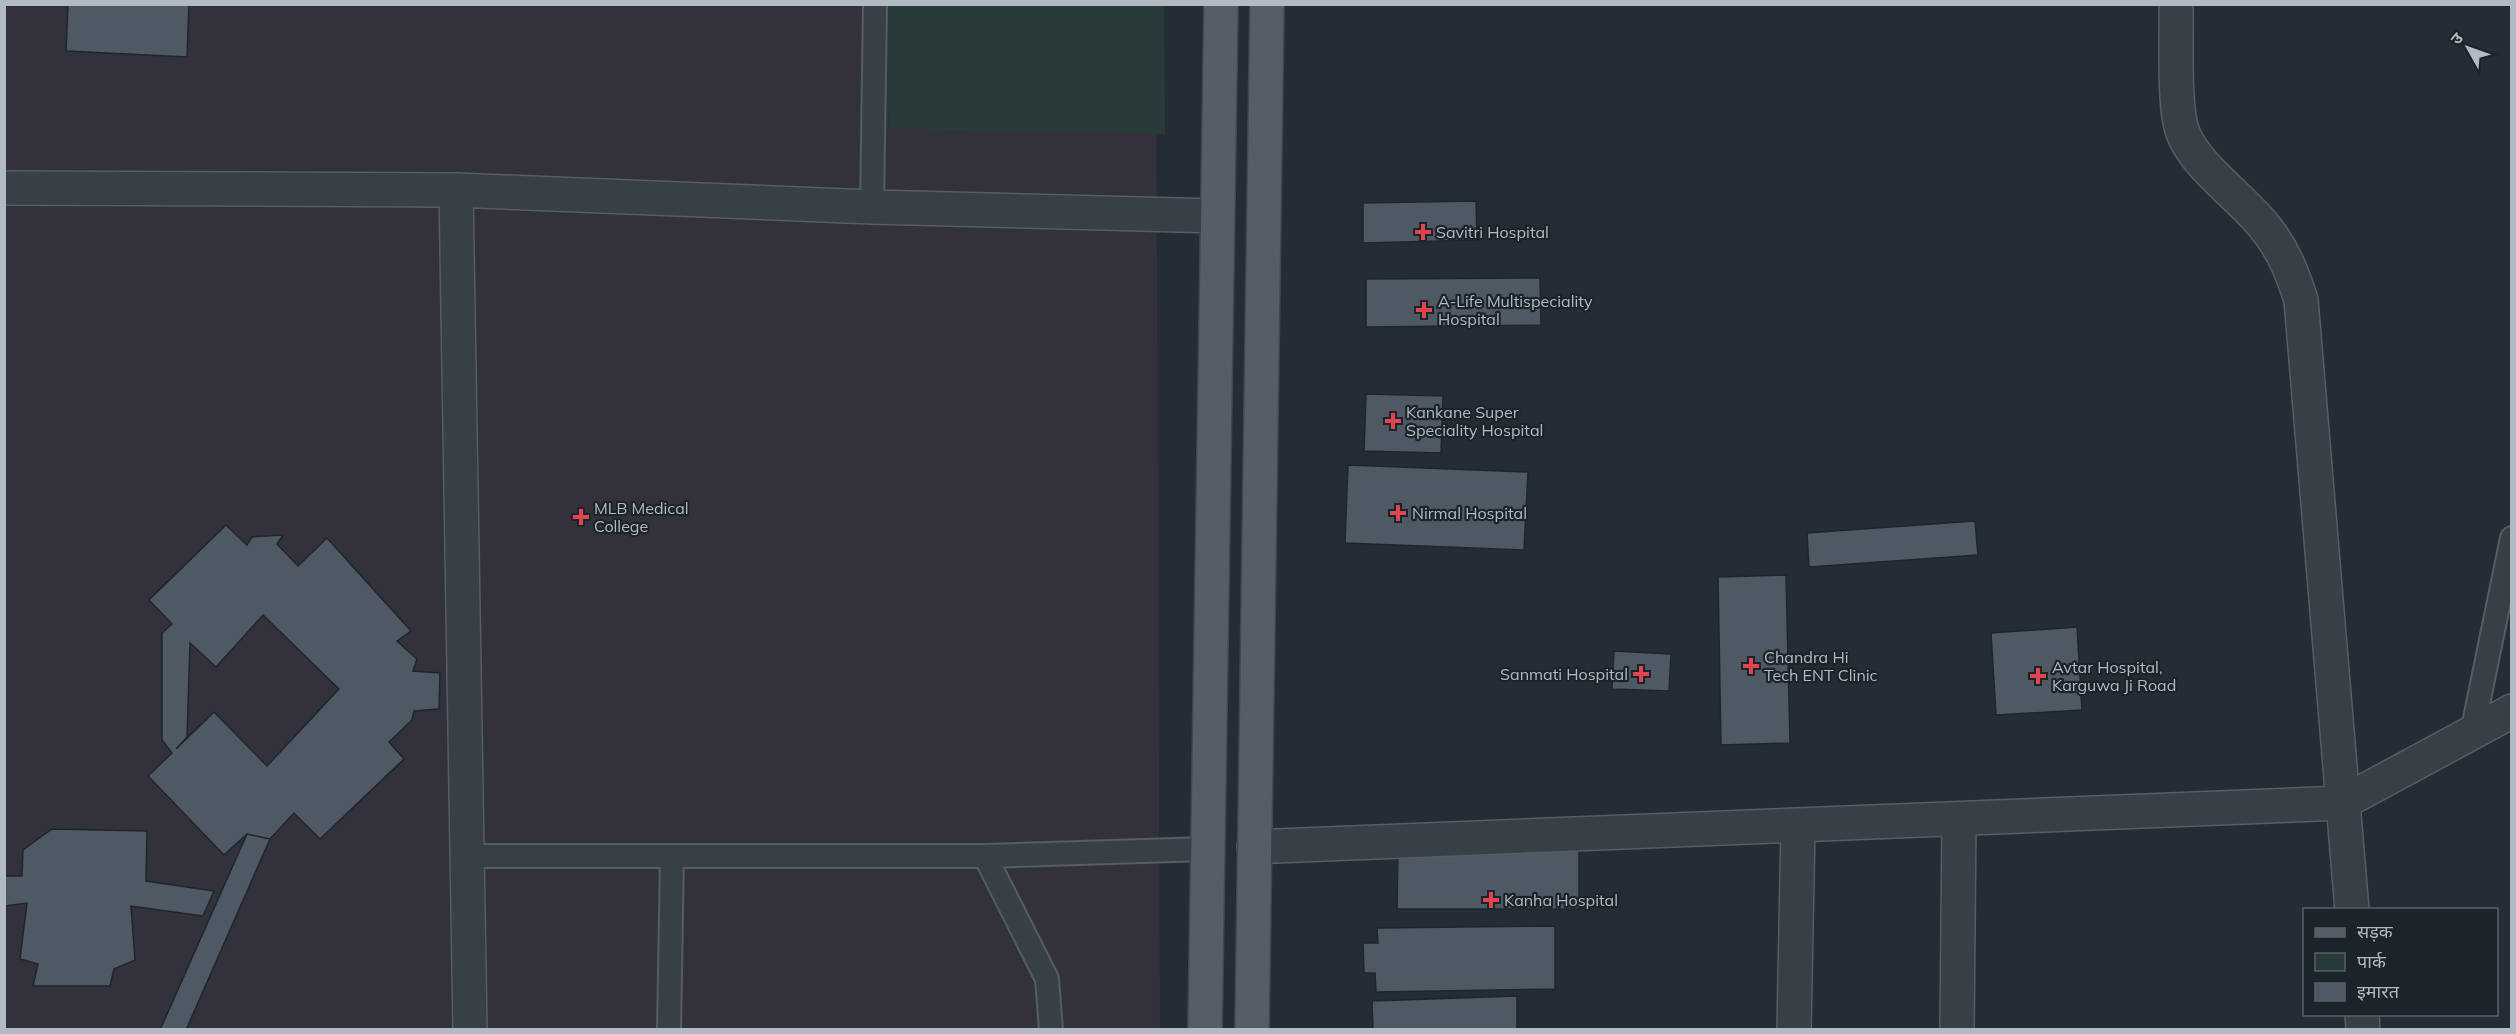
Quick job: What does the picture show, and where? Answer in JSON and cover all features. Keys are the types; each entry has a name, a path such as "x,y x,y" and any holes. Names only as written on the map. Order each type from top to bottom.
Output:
{"main road":[{"path":"1205,1029 1206,849 1221,4"},
{"path":"1252,1029 1268,4"}],"street":[{"path":"2176,4 2179,105 2183,132 2199,158 2265,226 2289,262 2301,300 2352,908"},
{"path":"4,188 456,190 872,207 1217,216"},
{"path":"456,190 470,1029"},
{"path":"1254,847 2342,803 2511,711"},
{"path":"1957,1029 1959,820"},
{"path":"1794,1029 1798,826"}],"lane":[{"path":"872,207 874,4"},
{"path":"2472,733 2511,538"},
{"path":"467,856 986,856 1206,849"},
{"path":"669,1029 672,856"},
{"path":"986,856 1047,979 1051,1029"}],"shaded area":[{"name":"MLB Medical College","path":"5,5 1156,5 1160,1029 5,1030"}],"green space":[{"path":"886,5 1164,5 1165,134 889,129"}],"building":[{"path":"68,4 189,4 187,57 66,51"},
{"path":"1476,201 1477,240 1363,243 1363,203"},
{"path":"1540,278 1541,325 1366,327 1366,279"},
{"path":"1366,394 1443,396 1441,453 1364,451"},
{"path":"1348,465 1528,472 1524,550 1345,543"},
{"path":"1975,521 1978,555 1809,567 1807,533"},
{"path":"226,525 247,545 252,537 283,535 277,544 298,566 327,538 411,631 397,641 417,659 413,671 440,673 439,709 414,711 412,720 389,742 404,759 320,839 294,813 270,839 247,834 224,855 148,776 172,753 162,740 162,633 172,624 149,600","holes":["263,615 339,689 267,766 214,712 176,749 187,737 190,643 216,667"]},
{"path":"1786,575 1790,743 1721,745 1718,577"},
{"path":"2077,627 2082,710 1996,715 1991,633"},
{"path":"1614,651 1671,654 1669,691 1612,689"},
{"path":"52,829 147,831 146,881 214,891 203,916 131,906 135,960 114,969 110,986 33,986 38,964 20,959 27,903 4,906 5,876 22,876 23,850"},
{"path":"247,834 270,839 186,1030 160,1030"},
{"path":"1398,848 1579,849 1579,909 1397,909"},
{"path":"1555,926 1555,989 1376,992 1375,973 1364,973 1363,943 1378,943 1377,928"},
{"path":"1517,996 1517,1030 1373,1030 1372,1001"}],"place":[{"name":"Savitri Hospital","path":"1423,232"},
{"name":"A-Life Multispeciality Hospital","path":"1424,310"},
{"name":"Kankane Super Speciality Hospital","path":"1393,421"},
{"name":"Nirmal Hospital","path":"1398,513"},
{"name":"MLB Medical College","path":"581,517"},
{"name":"Chandra Hi Tech ENT Clinic","path":"1751,666"},
{"name":"Sanmati Hospital","path":"1641,674"},
{"name":"Avtar Hospital, Karguwa Ji Road","path":"2038,676"},
{"name":"Kanha Hospital","path":"1491,900"}]}
